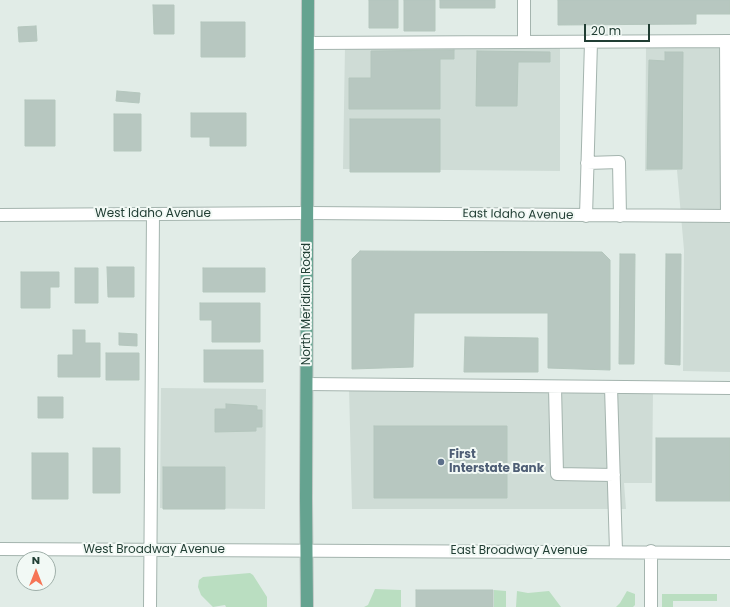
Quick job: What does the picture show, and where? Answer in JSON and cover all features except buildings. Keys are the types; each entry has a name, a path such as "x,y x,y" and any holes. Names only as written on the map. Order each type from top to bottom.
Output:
{"main road":[{"name":"North Meridian Road","path":"307,607 308,0"}],"street":[{"path":"524,0 524,42"},
{"path":"308,43 728,41 728,216"},
{"path":"586,216 591,42"},
{"path":"588,163 619,162 620,216"},
{"name":"West Idaho Avenue","path":"0,215 307,213"},
{"name":"East Idaho Avenue","path":"307,213 728,216"},
{"path":"150,607 153,214"},
{"path":"307,384 730,388"},
{"path":"554,387 557,474 614,475"},
{"path":"611,387 616,551"},
{"name":"West Broadway Avenue","path":"0,549 307,551"},
{"name":"East Broadway Avenue","path":"307,551 651,551 730,553"},
{"path":"651,551 651,607"}],"shaded area":[{"path":"345,46 560,46 560,171 343,169"},
{"path":"646,47 730,47 730,372 683,371 684,250 677,170 645,171"},
{"path":"161,388 266,389 265,509 160,508"},
{"path":"349,388 653,390 652,483 624,483 626,509 352,509"}],"green space":[{"path":"250,573 253,575 267,597 267,607 226,607 225,605 213,607 201,595 198,587 199,580 203,577"},
{"path":"375,589 401,590 401,607 364,607 368,605"},
{"path":"494,590 506,591 506,607 494,607"},
{"path":"517,591 528,593 549,591 561,607 516,607"},
{"path":"627,591 635,594 635,605 633,607 616,607 620,603"},
{"path":"662,594 717,594 717,601 673,601 673,607 662,607"}],"place":[{"name":"First Interstate Bank","path":"441,462"}]}
